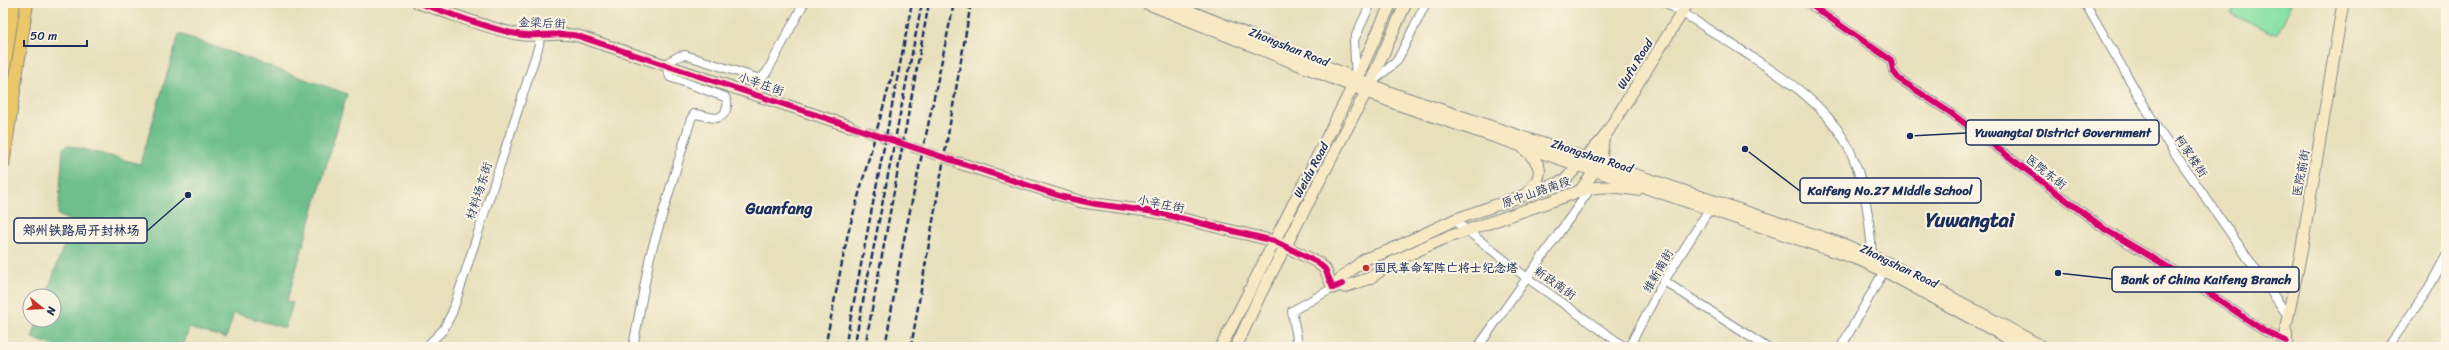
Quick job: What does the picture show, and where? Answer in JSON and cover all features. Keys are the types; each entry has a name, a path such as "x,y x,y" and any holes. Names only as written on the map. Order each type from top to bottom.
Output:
{"main road":[{"path":"3,76 14,3"},
{"path":"3,165 27,3"},
{"name":"金梁后街","path":"418,3 515,34 540,35 558,33 578,36 665,64"},
{"name":"Zhongshan Road","path":"1146,3 1520,146 1578,166 1598,167 1888,262 2043,347"},
{"name":"Zhongshan Road","path":"1170,3 1354,83"},
{"name":"Weidu Road","path":"1221,347 1354,83 1391,3"},
{"name":"Weidu Road","path":"1236,347 1285,246 1367,88 1406,3"},
{"name":"Wufu Road","path":"1603,139 1688,3"},
{"name":"医院前街","path":"2287,344 2288,316 2343,3"},
{"name":"小辛庄街","path":"665,64 849,126"},
{"name":"Zhongshan Road","path":"1367,88 1588,158 1598,167 1666,194 1843,254 1884,271 2024,347"},
{"path":"1598,167 1603,139"},
{"name":"原中山路南段","path":"1598,167 1580,191 1466,230 1393,262 1370,278 1344,286 1337,286 1340,279 1365,259 1388,251 1454,220 1526,193 1550,187 1564,181 1588,158 1603,139"},
{"path":"1520,146 1539,165 1538,180 1526,193"},
{"name":"小辛庄街","path":"959,163 1082,202 1155,212 1274,241 1317,262 1325,269 1337,286"},
{"path":"1580,191 1591,188 1616,187 1666,194"}],"street":[{"path":"633,347 650,256 691,119 694,114 712,119 720,118 725,113 728,106 725,97 670,77 665,64 679,56 685,55 760,79 767,72 804,3"},
{"path":"1354,83 1354,40 1371,3"},
{"path":"1367,88 1397,61 1426,3"},
{"path":"1666,3 1790,84 1813,102 1835,126 1855,163 1871,230 1872,256"},
{"name":"医院东街","path":"1808,3 1891,60 1892,71 1899,79 1951,113 2106,230 2190,280 2264,331 2287,344"},
{"name":"柯家楼街","path":"2085,3 2158,129 2288,316"},
{"name":"材料场东街","path":"426,347 445,326 452,313 539,45 540,35"},
{"path":"1478,347 1591,188"},
{"name":"维新南街","path":"1629,347 1664,281 1710,208"},
{"name":"新政南街","path":"1454,220 1527,278 1625,347"},
{"path":"2388,347 2427,291 2446,256"},
{"path":"1841,347 1884,271"},
{"path":"1664,281 1766,347"},
{"path":"1293,347 1297,331 1292,311 1337,286"}],"green space":[{"path":"2236,3 2292,3 2277,35 2231,14"},
{"path":"179,34 347,94 287,301 293,303 285,328 234,313 226,338 189,328 183,347 58,347 32,338 35,328 62,328 62,288 49,288 72,222 58,215 63,148 67,145 140,164"}],"tunnel":[{"path":"849,126 959,163"}],"railway":[{"path":"845,347 912,3"},
{"path":"854,347 922,3"},
{"path":"865,347 929,3"},
{"path":"885,347 904,239 954,3"},
{"path":"911,347 971,3"},
{"path":"825,347 848,233 893,72"}],"cycle path":[{"path":"418,3 506,32 525,35 563,34 578,36 1063,197 1096,204 1155,212 1274,241 1317,262 1325,269 1333,288 1342,284"},
{"path":"1808,3 1891,60 1893,71 1899,79 1951,113 2106,230 2190,280 2264,331 2286,341"}],"place":[{"name":"Yuwangtai District Government","path":"1910,136"},
{"name":"Kaifeng No.27 Middle School","path":"1745,149"},
{"name":"郑州铁路局开封林场","path":"188,195"},
{"name":"国民革命军阵亡将士纪念塔","path":"1366,268"},
{"name":"Bank of China Kaifeng Branch","path":"2058,273"}],"district":[{"name":"Guanfang","path":"779,208"},
{"name":"Yuwangtai","path":"1970,220"}]}
